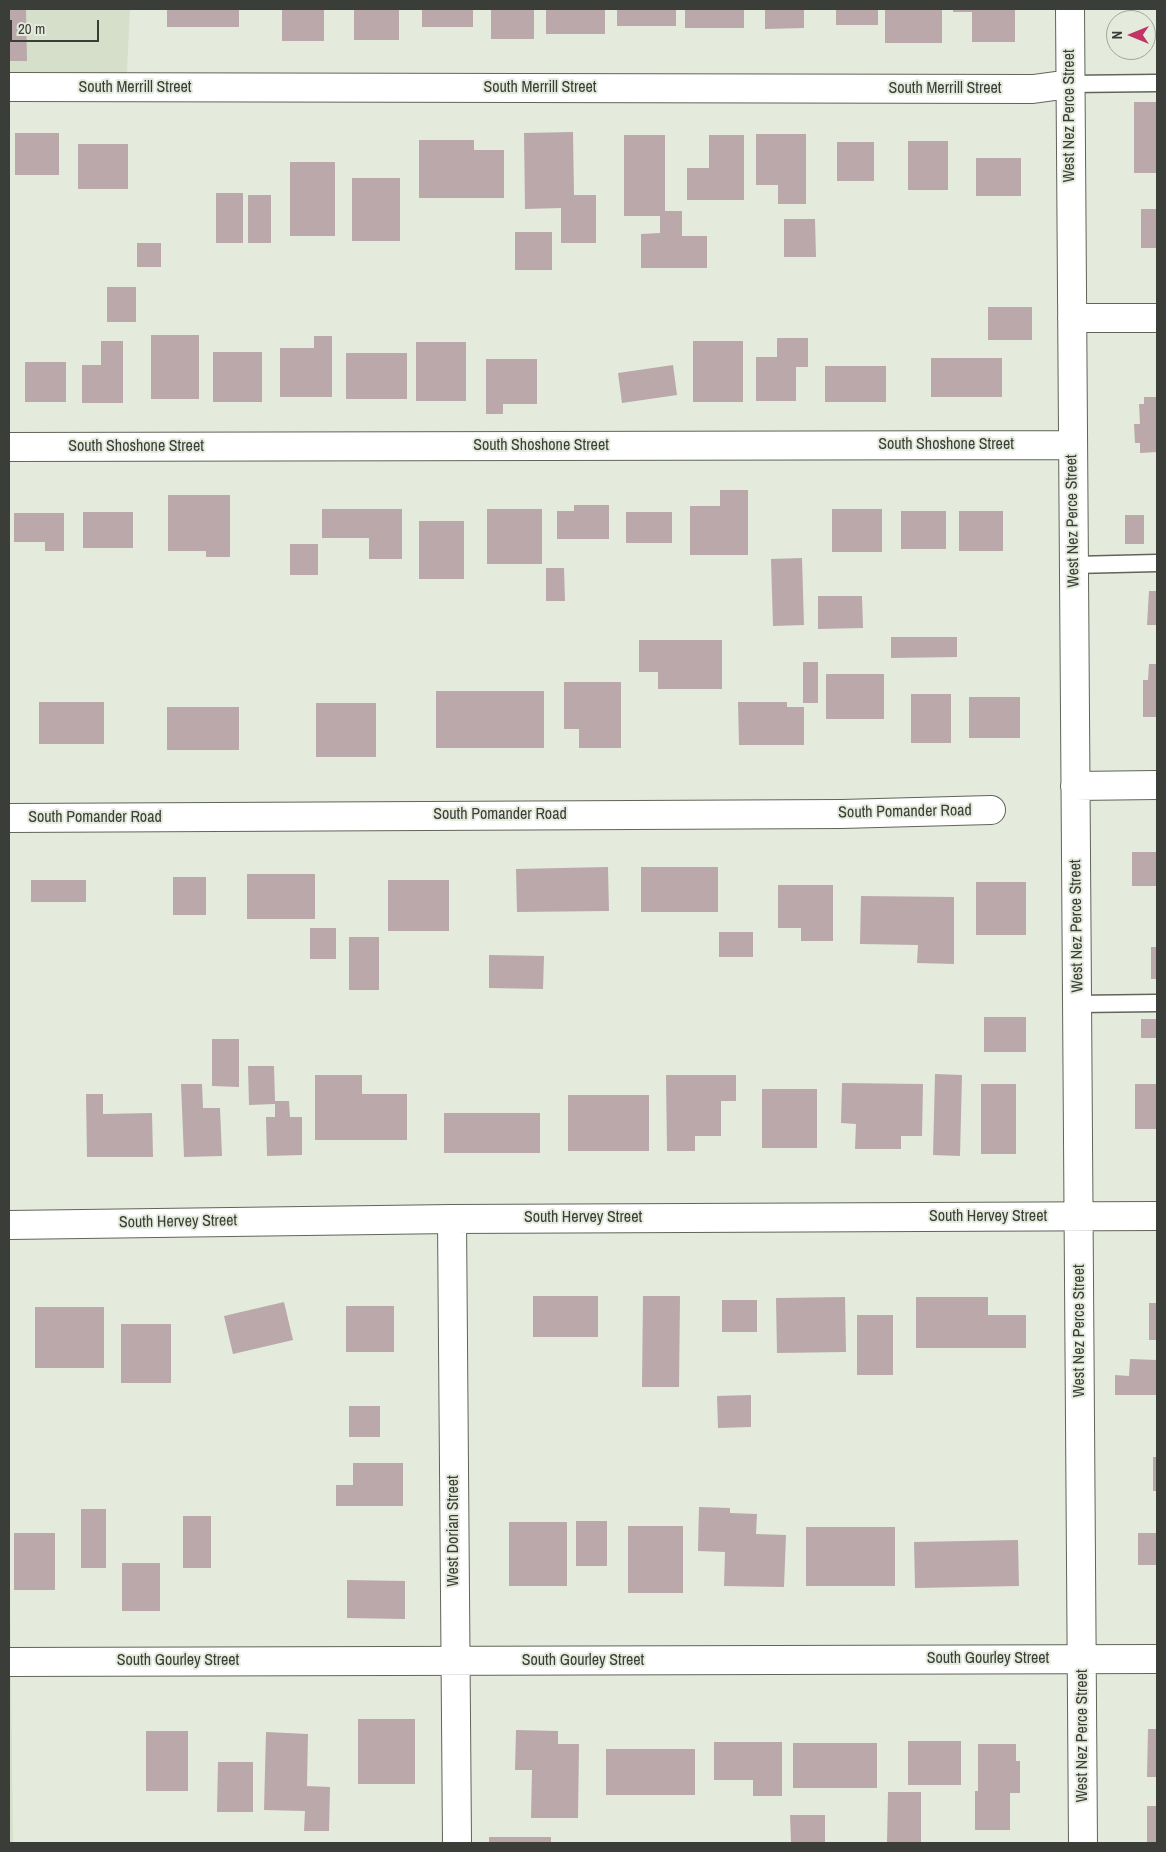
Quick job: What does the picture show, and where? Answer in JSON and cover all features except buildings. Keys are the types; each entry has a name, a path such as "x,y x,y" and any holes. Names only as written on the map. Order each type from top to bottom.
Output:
{"street":[{"name":"West Nez Perce Street","path":"1070,9 1083,1843"},
{"name":"South Merrill Street","path":"9,87 1033,89 1070,84"},
{"path":"1072,318 1157,318"},
{"name":"South Shoshone Street","path":"9,447 1073,445"},
{"path":"1075,786 1157,785"},
{"name":"South Pomander Road","path":"9,818 831,814 991,810"},
{"name":"South Hervey Street","path":"9,1225 452,1219 1157,1216"},
{"name":"West Dorian Street","path":"452,1219 457,1843"},
{"name":"South Gourley Street","path":"9,1662 1157,1659"}],"lane":[{"path":"1070,84 1157,83"},
{"path":"1074,565 1157,563"},
{"path":"1077,1004 1157,1003"}],"shaded area":[{"path":"9,9 130,9 127,73 9,76"},
{"path":"9,1506 13,1843 9,1843"}]}
